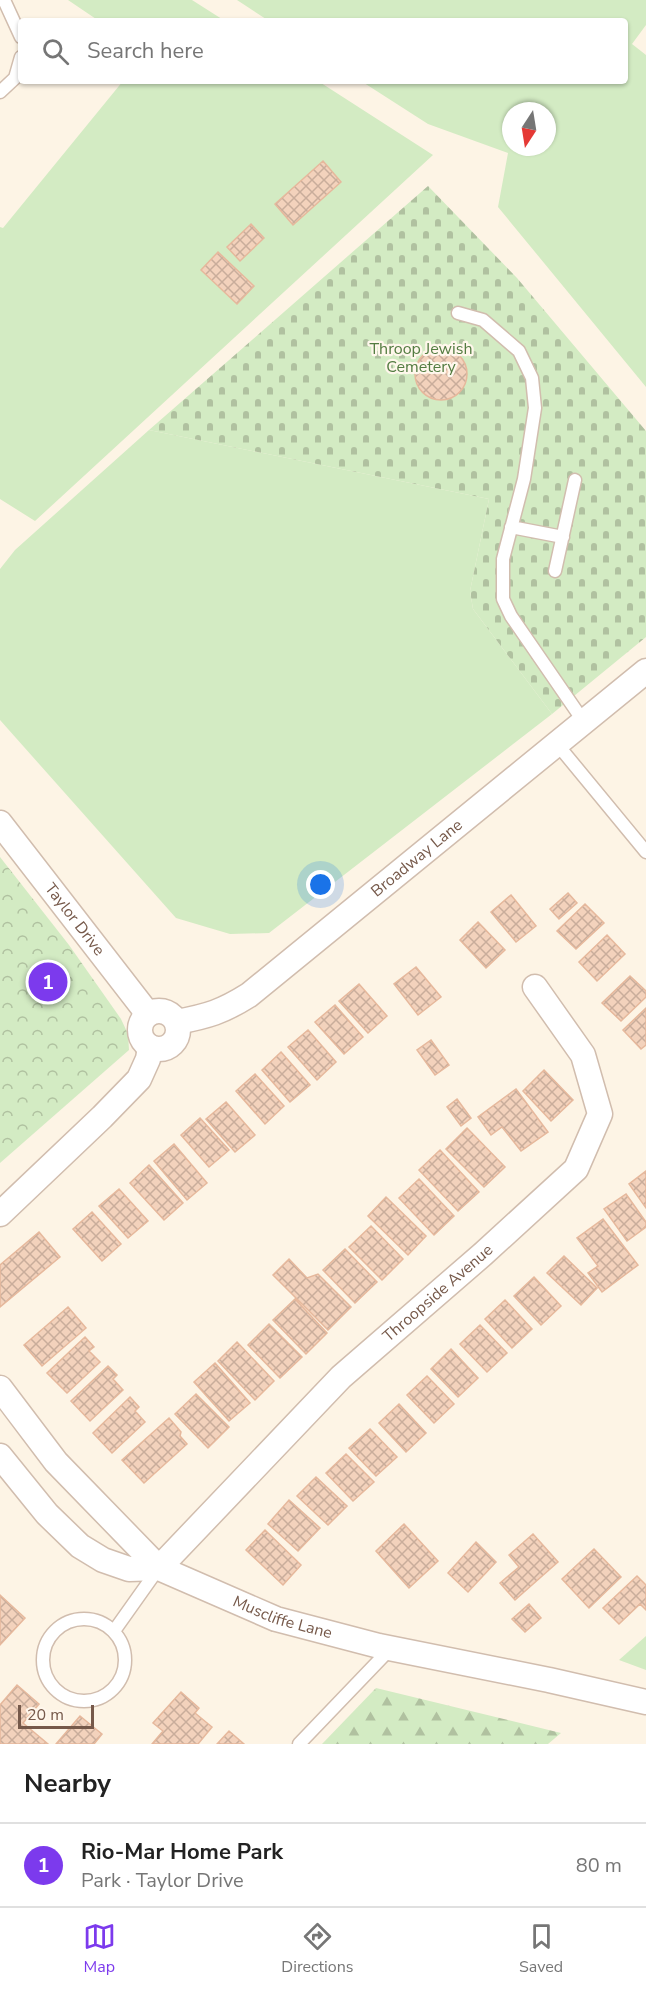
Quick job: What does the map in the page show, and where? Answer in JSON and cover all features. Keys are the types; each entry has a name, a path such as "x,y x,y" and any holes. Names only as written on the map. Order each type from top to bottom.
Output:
{"street":[{"name":"Broadway Lane","path":"177,1022 228,1009 249,995 646,671"},
{"name":"Taylor Drive","path":"0,823 148,1014"},
{"name":"Throopside Avenue","path":"159,1568 341,1377 483,1254 576,1169 600,1114 583,1055 535,987"},
{"path":"164,1011 177,1022 178,1034 172,1044 162,1050 150,1047 141,1038 141,1025 148,1014 164,1011"},
{"path":"0,1214 139,1079 148,1059 150,1047"},
{"name":"Muscliffe Lane","path":"0,1388 56,1462 159,1568 276,1619 391,1648 646,1702"},
{"path":"0,1456 47,1514 80,1546 103,1560 129,1569 159,1568"}],"lane":[{"path":"4,0 18,30"},
{"path":"0,92 15,78 18,68"},
{"path":"458,313 483,320 519,351 532,378 535,408 524,479 503,559 503,600 511,616 584,722"},
{"path":"555,571 575,480"},
{"path":"512,527 562,537"},
{"path":"557,744 646,852"},
{"path":"114,1631 159,1568"},
{"path":"89,1618 102,1622 114,1631 121,1641 125,1654 125,1668 120,1680 112,1690 100,1698 87,1701 74,1700 62,1695 51,1686 44,1673 42,1659 44,1646 51,1633 62,1624 75,1619 89,1618"},
{"path":"299,1744 391,1648"}],"green space":[{"path":"68,0 192,0 220,18 95,18"},
{"path":"237,0 646,0 646,25 632,44 646,55 646,387 498,207 507,156 556,156 556,102 502,102 502,151 428,124 366,84 628,84 628,18 264,18"},
{"path":"121,84 323,84 433,155 35,521 0,499 0,227 3,228"},
{"name":"Throop Jewish Cemetery","path":"428,186 517,278 646,431 646,637 552,714 473,609 470,591 489,499 149,430"},
{"path":"149,430 489,499 470,591 473,609 552,714 269,933 230,934 176,918 0,720 0,569 15,550"},
{"path":"0,857 69,945 121,1019 128,1034 129,1050 0,1163"},
{"path":"646,1636 646,1670 619,1660"},
{"path":"376,1688 561,1733 548,1744 322,1744"}],"building":[{"path":"323,161 341,182 293,225 275,204"},
{"path":"251,224 264,238 240,261 227,247"},
{"path":"218,252 254,286 237,304 201,270"},
{"path":"436,348 446,348 460,355 467,374 460,393 446,400 436,400 426,396 419,389 415,379 415,369 419,359 426,352"},
{"path":"568,893 577,903 559,919 550,909"},
{"path":"511,895 536,926 516,942 491,912"},
{"path":"585,904 604,923 576,949 557,931"},
{"path":"478,922 505,950 486,968 460,940"},
{"path":"607,935 625,954 597,981 579,962"},
{"path":"416,967 441,997 418,1015 394,984"},
{"path":"630,976 646,991 646,997 621,1021 602,1003"},
{"path":"359,984 387,1016 368,1033 339,1001"},
{"path":"335,1005 363,1037 344,1054 315,1022"},
{"path":"646,1008 646,1045 641,1049 623,1030"},
{"path":"308,1030 336,1062 317,1080 288,1047"},
{"path":"431,1040 449,1065 435,1075 417,1050"},
{"path":"281,1052 310,1085 290,1102 262,1070"},
{"path":"544,1070 573,1100 551,1121 523,1091"},
{"path":"255,1074 284,1106 265,1124 236,1091"},
{"path":"516,1089 548,1132 521,1151 502,1127 491,1135 478,1117"},
{"path":"457,1099 471,1118 461,1126 447,1107"},
{"path":"226,1102 255,1135 235,1152 206,1119"},
{"path":"200,1118 229,1150 209,1167 181,1135"},
{"path":"467,1128 505,1167 484,1187 446,1149"},
{"path":"174,1144 207,1183 187,1200 154,1161"},
{"path":"440,1150 479,1192 458,1211 419,1170"},
{"path":"149,1165 183,1203 164,1220 130,1183"},
{"path":"646,1171 646,1208 629,1184"},
{"path":"419,1179 454,1216 434,1235 399,1198"},
{"path":"119,1189 148,1221 128,1238 99,1206"},
{"path":"626,1194 646,1222 646,1227 627,1241 604,1209"},
{"path":"386,1197 426,1236 408,1255 368,1216"},
{"path":"92,1212 121,1244 102,1261 73,1229"},
{"path":"603,1219 638,1265 602,1292 588,1273 598,1266 577,1238"},
{"path":"371,1226 403,1259 382,1280 349,1247"},
{"path":"39,1232 60,1257 0,1307 0,1265"},
{"path":"345,1249 377,1282 355,1303 323,1270"},
{"path":"564,1256 597,1288 581,1305 547,1273"},
{"path":"289,1259 307,1278 318,1274 351,1307 328,1330 273,1275"},
{"path":"534,1277 561,1306 541,1325 514,1296"},
{"path":"295,1299 327,1333 306,1354 273,1320"},
{"path":"505,1300 532,1329 512,1348 485,1319"},
{"path":"68,1307 86,1328 42,1366 24,1345"},
{"path":"269,1324 302,1357 280,1378 248,1345"},
{"path":"480,1325 507,1353 487,1372 460,1344"},
{"path":"85,1337 94,1347 89,1351 100,1362 67,1393 47,1373"},
{"path":"237,1342 274,1381 255,1400 218,1361"},
{"path":"451,1349 478,1378 458,1397 431,1369"},
{"path":"215,1363 250,1403 229,1421 194,1382"},
{"path":"108,1366 117,1375 113,1379 123,1390 90,1421 71,1401"},
{"path":"427,1376 454,1404 434,1423 407,1395"},
{"path":"196,1394 229,1427 208,1448 175,1414"},
{"path":"130,1397 139,1407 135,1411 145,1422 112,1453 93,1433"},
{"path":"399,1404 426,1433 406,1452 379,1423"},
{"path":"169,1418 181,1432 180,1436 187,1444 144,1483 122,1460"},
{"path":"370,1429 397,1457 376,1476 349,1448"},
{"path":"346,1454 374,1482 353,1501 326,1473"},
{"path":"316,1477 347,1506 328,1525 297,1496"},
{"path":"289,1500 320,1528 298,1551 268,1524"},
{"path":"404,1524 438,1561 409,1588 376,1551"},
{"path":"265,1530 301,1565 283,1585 246,1550"},
{"path":"533,1534 558,1562 515,1600 500,1583 519,1567 509,1555"},
{"path":"476,1542 496,1562 468,1592 448,1573"},
{"path":"594,1549 621,1577 589,1608 562,1579"},
{"path":"637,1576 646,1585 646,1610 640,1604 619,1624 603,1608"},
{"path":"0,1595 25,1618 0,1645"},
{"path":"529,1604 541,1618 525,1632 512,1619"},
{"path":"17,1685 39,1704 23,1723 48,1744 0,1744 0,1705"},
{"path":"181,1692 199,1708 195,1713 212,1727 198,1744 152,1744 163,1731 153,1723"},
{"path":"80,1716 102,1734 94,1744 56,1744"},
{"path":"229,1731 244,1744 217,1744"}],"place":[{"name":"Rio-Mar Home Park","path":"48,982"}]}
